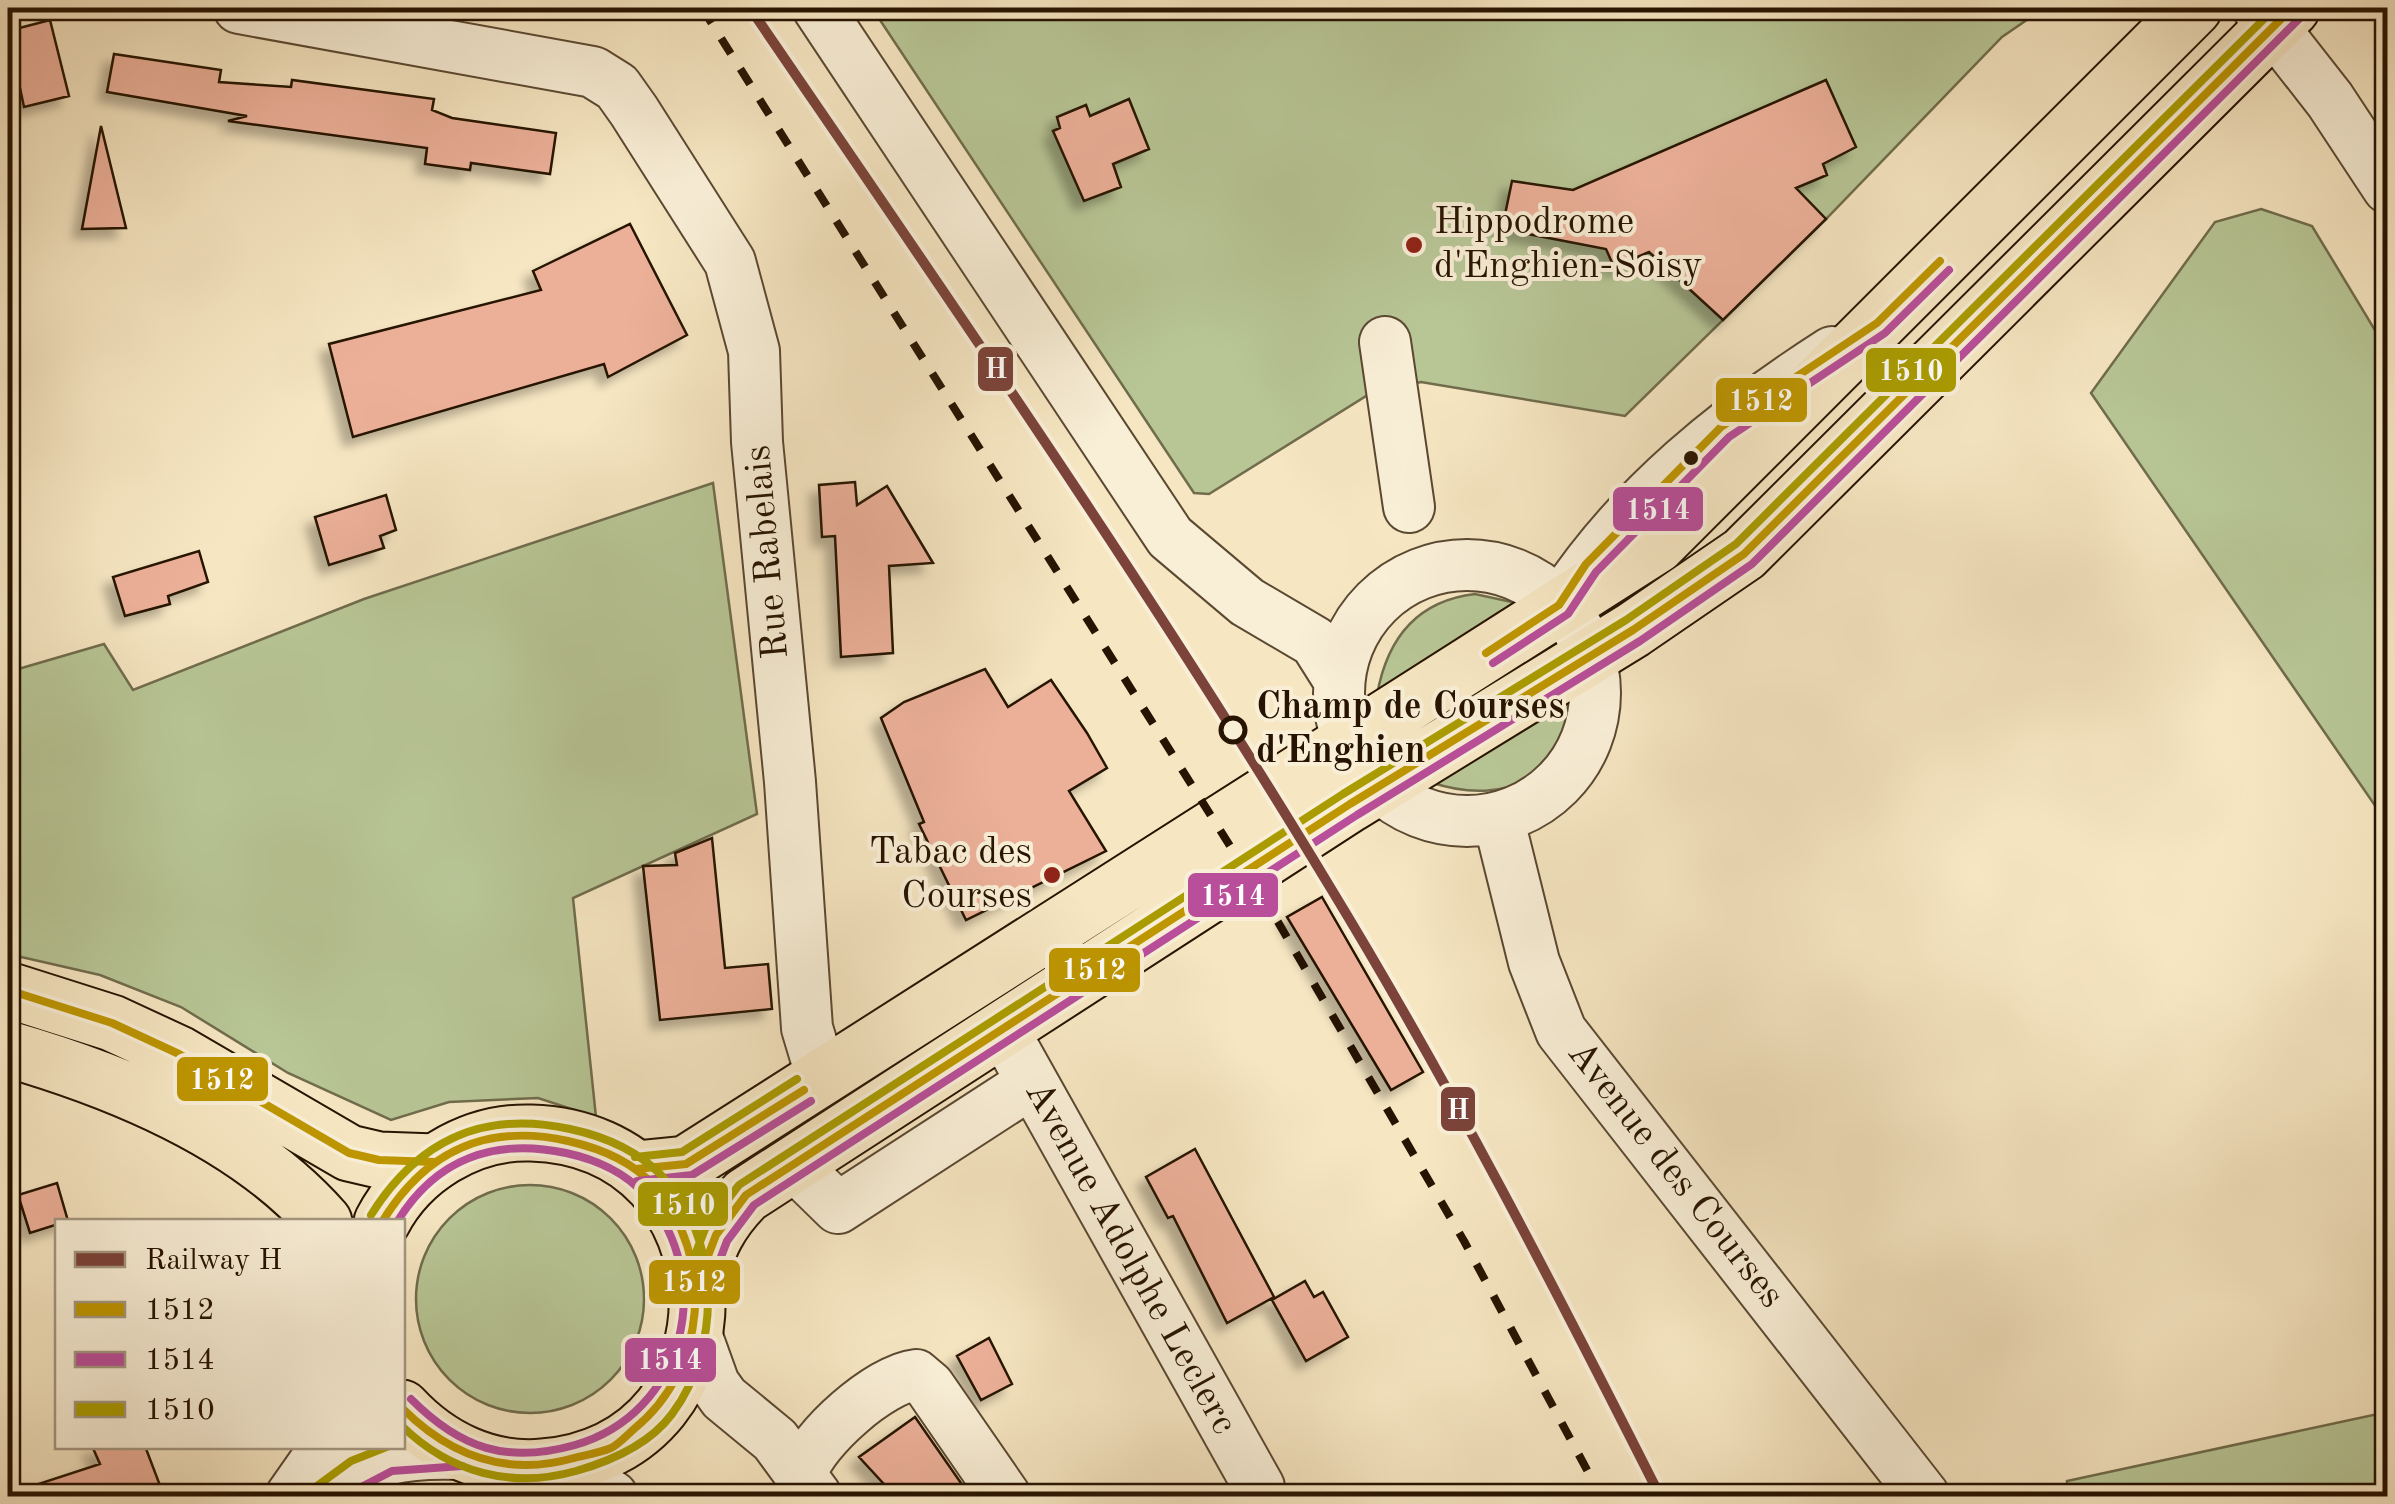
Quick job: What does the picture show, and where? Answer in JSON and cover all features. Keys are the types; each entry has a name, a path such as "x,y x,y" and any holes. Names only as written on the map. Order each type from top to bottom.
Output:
{"main road":[{"path":"636,1169 686,1164 1657,544 2194,8"},
{"path":"405,1411 417,1424 462,1454 512,1467 562,1466 615,1446 659,1410 688,1362 709,1242 725,1215 793,1164 1002,1028 1744,554 2274,13"},
{"path":"8,990 97,1018 179,1054 349,1154 379,1160 435,1162"},
{"path":"8,1048 91,1073 181,1117 299,1194 321,1219"},
{"path":"384,1219 399,1196 435,1162 490,1137 552,1133 610,1152 636,1169 679,1219 697,1308"}],"street":[{"name":"Rue Rabelais","path":"238,8 593,72 616,87 634,111 730,262 754,351 758,442 808,1028 822,1078"},
{"path":"818,8 1170,537 1247,602 1315,642 1339,680"},
{"path":"2274,13 2388,188"},
{"path":"1386,342 1409,507"},
{"path":"1170,537 1273,589 1331,608 1376,604"},
{"path":"1474,565 1520,576 1560,605 1592,654 1596,690 1590,732 1570,770 1541,799 1498,817 1444,820 1410,808 1380,787 1346,743 1339,680 1354,632 1376,604 1426,571 1474,565"},
{"name":"Avenue des Courses","path":"1498,817 1534,962 1561,1031 1924,1496"},
{"name":"Avenue Adolphe Leclerc","path":"1002,1028 1260,1487"},
{"path":"793,1164 838,1208 1032,1082"},
{"path":"697,1308 714,1384 724,1398 775,1440 813,1490"},
{"path":"813,1490 813,1447 896,1377 916,1375 929,1386 1006,1496"},
{"path":"291,1496 324,1449"},
{"path":"325,1496 364,1466 384,1457 408,1452 462,1454"},
{"path":"562,1466 612,1496"}],"green space":[{"name":"Hippodrome d'Enghien-Soisy","path":"872,8 2044,8 2002,37 1826,219 1625,416 1421,382 1371,393 1209,494 1194,493"},
{"path":"2261,209 2312,226 2387,350 2387,823 2091,393 2215,222"},
{"path":"713,483 757,814 573,898 596,1117 538,1098 449,1102 391,1120 288,1073 181,1007 100,975 8,954 8,672 104,644 133,690 364,599"},
{"path":"1475,594 1521,604 1377,695 1388,657 1408,626 1436,605"},
{"path":"1576,688 1571,718 1561,742 1548,762 1530,777 1510,787 1486,791 1430,782"},
{"path":"530,1185 573,1194 610,1219 635,1256 644,1299 635,1342 610,1379 573,1404 530,1413 487,1404 450,1379 425,1342 416,1299 425,1256 450,1219 487,1194"},
{"path":"2387,1412 2387,1496 2067,1496 2067,1481"}],"building":[{"path":"50,20 69,96 24,107 8,31"},
{"path":"114,54 221,70 219,82 291,87 292,80 434,99 432,110 452,118 556,133 550,174 471,163 470,170 425,164 427,148 228,121 247,116 107,92"},
{"path":"1826,80 1856,147 1823,164 1827,175 1796,188 1826,219 1723,320 1649,252 1614,267 1606,249 1502,229 1512,181 1573,190"},
{"path":"1129,99 1149,149 1113,164 1121,187 1084,201 1053,131 1060,128 1057,117 1086,105 1090,116"},
{"path":"101,126 126,228 82,229"},
{"path":"630,224 687,335 608,377 604,364 353,437 329,344 541,290 533,271"},
{"path":"855,482 857,505 887,486 933,563 889,566 893,653 841,657 835,536 822,537 819,485"},
{"path":"386,495 396,530 380,536 384,548 329,565 315,517"},
{"path":"199,551 208,582 168,596 170,604 125,616 113,577"},
{"path":"985,669 1008,707 1051,680 1087,733 1107,768 1069,791 1106,851 966,920 919,824 924,822 881,718 904,702"},
{"path":"712,838 725,968 768,964 772,1009 660,1020 643,866 677,865 675,853"},
{"path":"1322,897 1423,1072 1391,1090 1287,917"},
{"path":"1195,1149 1274,1297 1227,1323 1173,1216 1168,1218 1146,1177"},
{"path":"57,1183 67,1219 55,1219 55,1225 30,1233 18,1195"},
{"path":"1305,1281 1314,1297 1323,1292 1348,1337 1306,1361 1272,1300"},
{"path":"989,1338 1012,1384 981,1400 957,1356"},
{"path":"915,1417 970,1496 895,1496 859,1457"},
{"path":"93,1449 146,1449 164,1496 24,1496 23,1489 100,1464"}],"railway":[{"path":"702,8 1278,922 1464,1241 1601,1496"}],"rail line":[{"name":"H","path":"750,8 1119,553 1330,887 1460,1112 1660,1496"}],"transit line":[{"name":"1510","path":"686,1278 705,1229 739,1185 1343,794 1626,620 1736,544 2275,8"},
{"name":"1512","path":"698,1282 716,1235 746,1195 1350,804 1633,630 1744,554 2292,8"},
{"name":"1514","path":"710,1286 727,1241 754,1205 1357,815 1640,641 1752,564 2301,17"},
{"name":"1512","path":"1486,653 1559,605 1586,564 1721,427 1877,323 1940,261"},
{"name":"1514","path":"1493,663 1568,614 1596,572 1729,437 1885,333 1949,270"},
{"name":"1512","path":"8,990 112,1023 179,1054 349,1153 379,1160 435,1162"},
{"name":"1510","path":"635,1157 682,1152 797,1079"},
{"name":"1512","path":"636,1169 686,1164 804,1090"},
{"name":"1514","path":"637,1181 692,1175 811,1101"},
{"name":"1510","path":"371,1215 389,1189 432,1150 481,1128 538,1124 607,1140 652,1167 681,1201 704,1261 708,1293 700,1357 672,1414 652,1435 629,1450 576,1471 529,1478 505,1477 461,1466 405,1429"},
{"name":"1512","path":"384,1219 418,1176 461,1148 511,1136 568,1141 615,1157 654,1186 674,1215 687,1246 694,1279 695,1312 689,1345 677,1376 658,1405 611,1448 549,1463 503,1463 460,1450 405,1411"},
{"name":"1514","path":"399,1219 430,1182 470,1158 515,1148 577,1156 619,1173 645,1195 667,1229 680,1266 684,1303 678,1340 664,1375 642,1405 612,1429 575,1445 528,1453 486,1448 448,1430 411,1399"},
{"name":"1510","path":"317,1486 351,1461 381,1449"},
{"name":"1514","path":"344,1496 392,1471 462,1466"}],"place":[{"name":"Hippodrome d'Enghien-Soisy","path":"1414,245"},
{"name":"Champ de Courses d'Enghien","path":"1233,730"},
{"name":"Tabac des Courses","path":"1052,875"}]}
